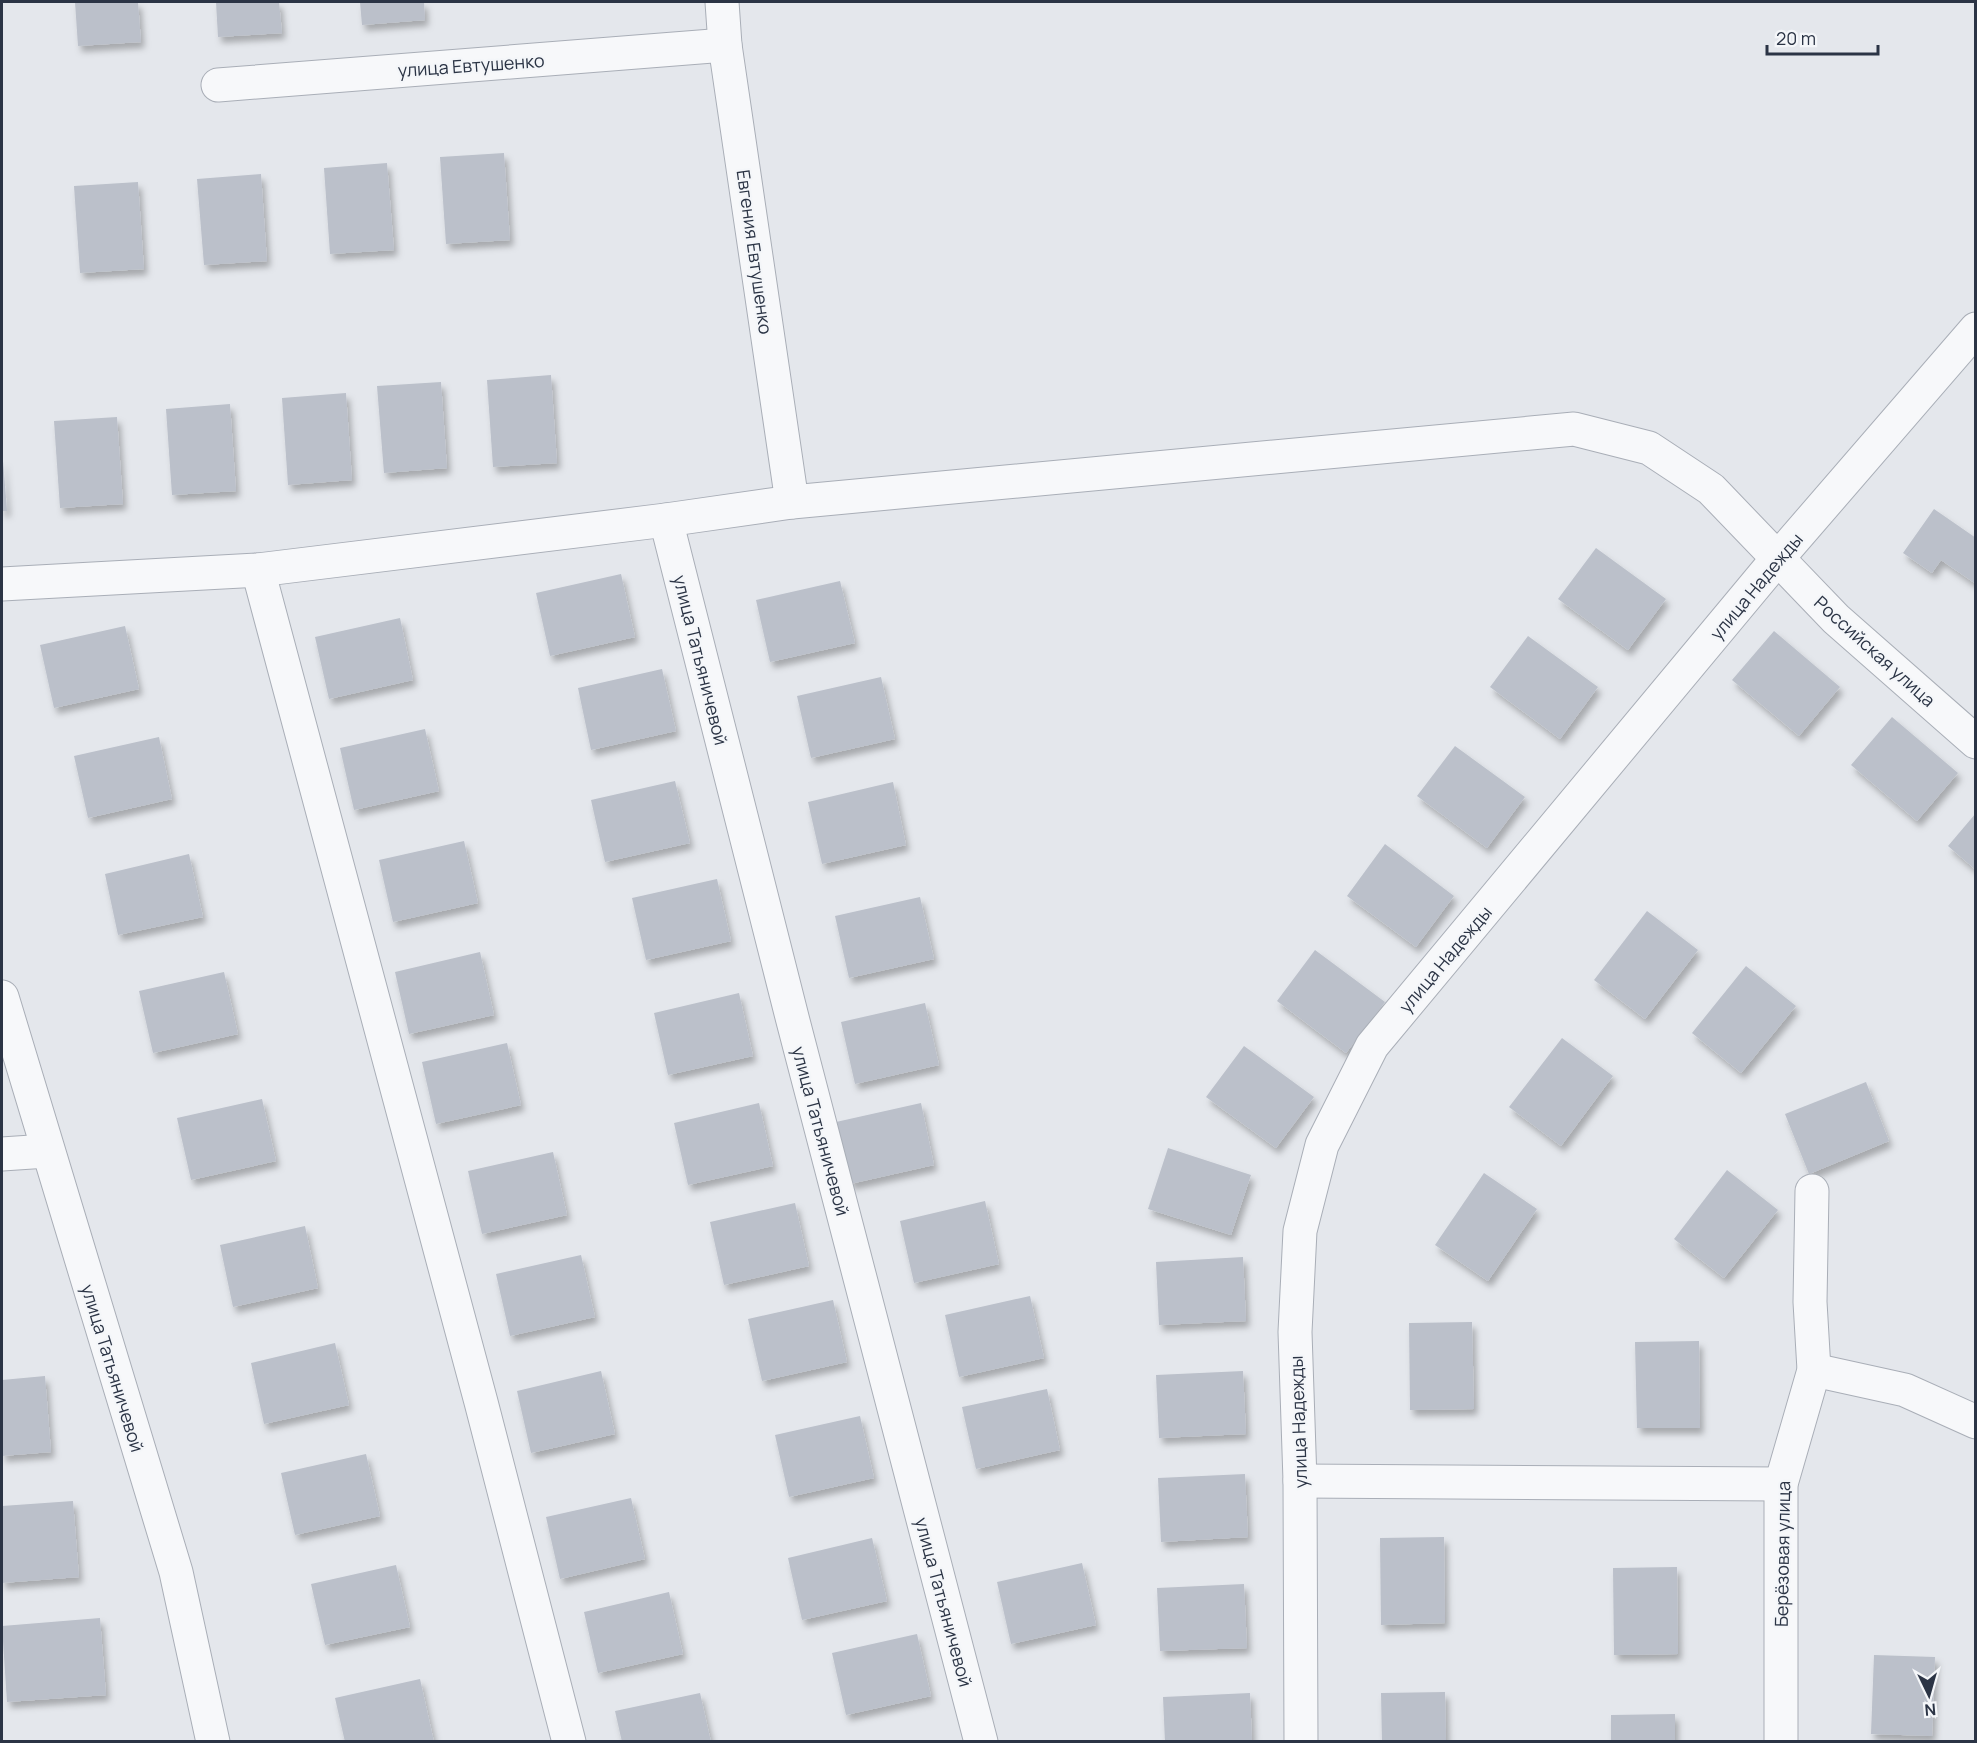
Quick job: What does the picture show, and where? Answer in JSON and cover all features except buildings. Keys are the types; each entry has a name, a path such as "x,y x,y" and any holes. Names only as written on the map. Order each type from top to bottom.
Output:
{"street":[{"name":"Евгения Евтушенко","path":"722,2 725,45 792,502"},
{"name":"улица Евтушенко","path":"218,85 725,45"},
{"name":"улица Надежды","path":"1300,1742 1300,1481 1295,1332 1300,1231 1322,1145 1372,1046 1778,558 1976,329"},
{"name":"Российская улица","path":"2,584 258,570 666,520 792,502 1574,429 1649,448 1711,489 1836,619 1976,742"},
{"name":"улица Татьяничевой","path":"666,520 792,1022 981,1742"},
{"path":"258,570 482,1402 569,1742"},
{"name":"улица Татьяничевой","path":"2,997 176,1572 213,1742"},
{"path":"2,1154 47,1151"},
{"name":"Берёзовая улица","path":"1780,1742 1781,1484 1814,1370 1810,1302 1812,1191"},
{"path":"1814,1370 1905,1390 1976,1422"},
{"path":"1300,1481 1781,1484"}]}
